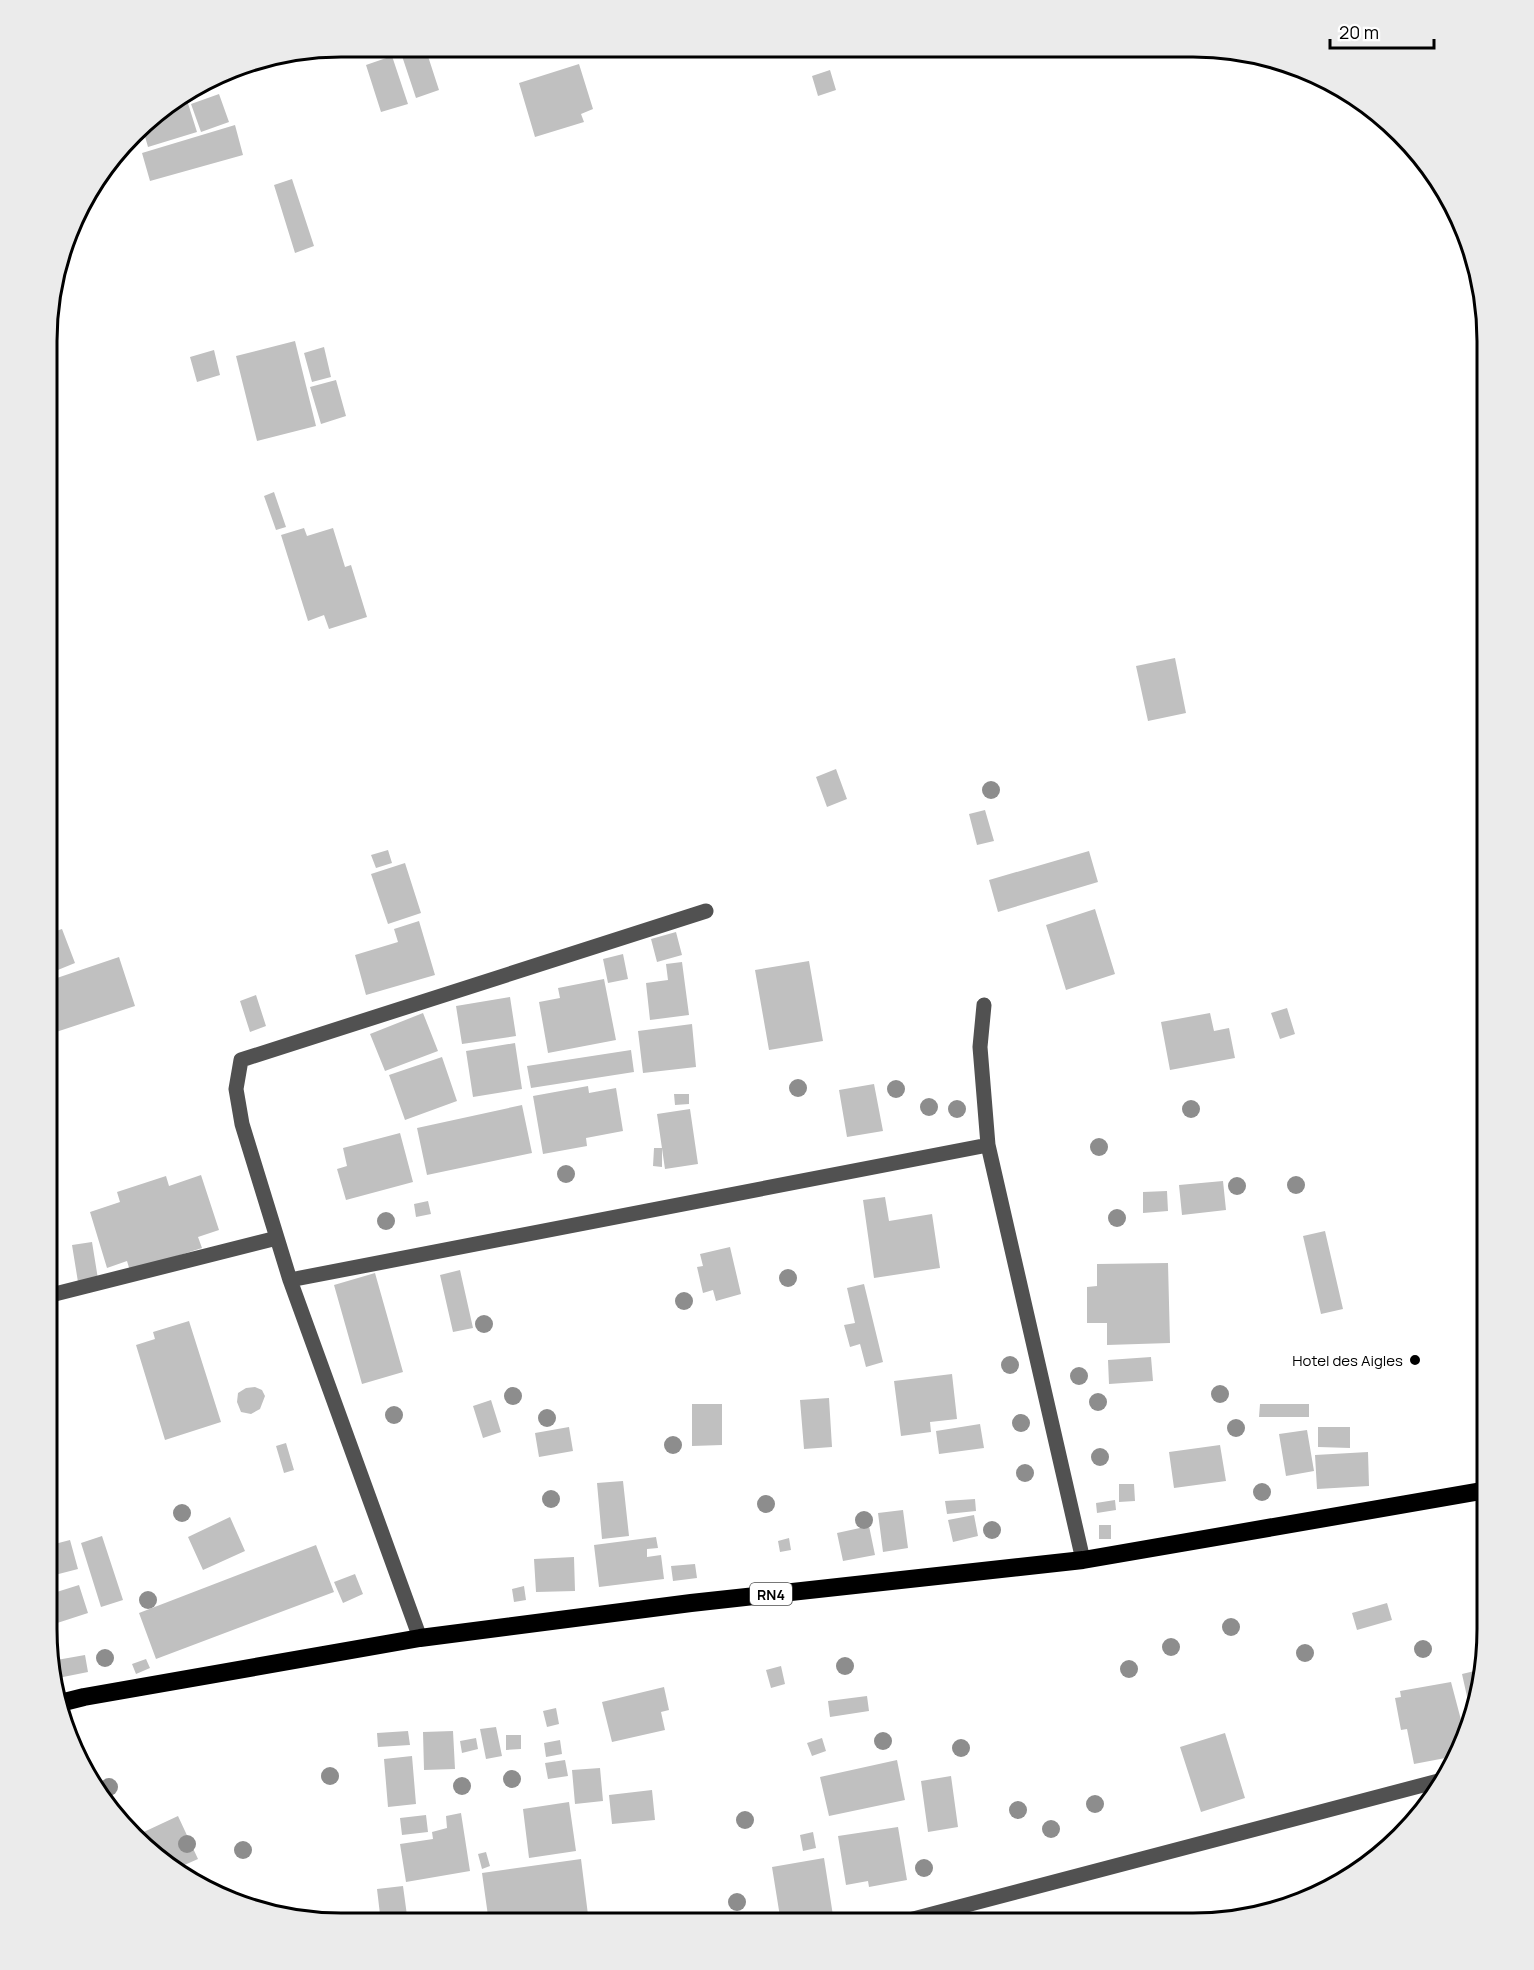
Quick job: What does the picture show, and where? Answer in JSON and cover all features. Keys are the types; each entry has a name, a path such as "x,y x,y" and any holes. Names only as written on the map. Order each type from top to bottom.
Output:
{"highway":[{"name":"RN4","path":"67,1702 420,1638 691,1603 1083,1560 1477,1492"}],"street":[{"path":"420,1638 290,1280 242,1124 236,1089 241,1060 706,911"},
{"path":"984,1005 980,1047 988,1144 1083,1560"},
{"path":"290,1280 988,1144"},
{"path":"57,1293 277,1238"},
{"path":"936,1913 1432,1783"}],"building":[{"path":"392,57 408,104 381,112 366,65"},
{"path":"402,57 428,57 439,90 416,98"},
{"path":"579,64 593,109 581,114 584,122 535,137 519,83"},
{"path":"830,70 836,90 818,96 812,76"},
{"path":"219,94 229,122 201,132 191,104"},
{"path":"188,102 197,132 148,147 145,136"},
{"path":"235,125 243,155 150,181 142,153"},
{"path":"292,179 314,246 295,253 274,185"},
{"path":"295,341 316,426 257,441 236,356"},
{"path":"324,347 331,377 312,382 304,353"},
{"path":"214,350 220,375 197,382 190,357"},
{"path":"336,380 346,416 321,424 310,387"},
{"path":"274,492 286,527 276,530 264,496"},
{"path":"304,528 307,536 333,528 345,567 351,565 367,617 329,629 324,615 308,621 281,535"},
{"path":"1175,658 1186,713 1148,721 1136,666"},
{"path":"836,769 847,799 827,807 816,777"},
{"path":"985,810 994,841 977,845 969,814"},
{"path":"388,850 392,863 376,868 371,855"},
{"path":"1089,851 1098,882 998,912 989,880"},
{"path":"405,863 421,913 388,924 371,874"},
{"path":"1095,909 1115,974 1066,990 1046,925"},
{"path":"419,921 435,975 366,995 355,955 398,942 394,929"},
{"path":"62,929 75,963 57,970 57,931"},
{"path":"676,932 682,955 657,962 651,939"},
{"path":"623,954 628,979 608,983 603,959"},
{"path":"119,957 135,1006 57,1032 57,978"},
{"path":"809,961 823,1041 769,1050 755,970"},
{"path":"682,962 689,1015 650,1020 646,983 668,980 666,964"},
{"path":"604,979 616,1040 548,1053 539,1002 560,998 558,988"},
{"path":"256,995 266,1026 250,1032 240,1001"},
{"path":"510,997 516,1036 462,1044 456,1006"},
{"path":"1287,1008 1295,1034 1280,1039 1271,1013"},
{"path":"423,1013 438,1051 385,1071 370,1034"},
{"path":"1210,1013 1214,1031 1229,1028 1235,1058 1170,1070 1161,1022"},
{"path":"692,1024 696,1067 643,1073 638,1031"},
{"path":"515,1043 522,1089 473,1097 466,1051"},
{"path":"631,1050 634,1072 531,1088 527,1066"},
{"path":"442,1057 457,1101 405,1120 389,1075"},
{"path":"874,1084 883,1131 847,1137 839,1090"},
{"path":"588,1086 589,1093 616,1088 623,1131 586,1138 587,1146 543,1154 533,1096"},
{"path":"674,1094 689,1094 689,1104 675,1105"},
{"path":"522,1105 532,1153 427,1175 417,1128"},
{"path":"690,1109 698,1164 665,1169 657,1114"},
{"path":"400,1133 413,1182 346,1200 337,1169 347,1166 343,1148"},
{"path":"654,1148 662,1148 662,1167 653,1166"},
{"path":"201,1175 219,1230 198,1237 202,1248 130,1271 127,1261 107,1268 90,1212 120,1202 117,1192 166,1176 169,1186"},
{"path":"1223,1181 1226,1210 1182,1215 1179,1185"},
{"path":"1167,1191 1168,1211 1143,1213 1143,1192"},
{"path":"885,1197 889,1221 932,1214 940,1268 874,1278 863,1200"},
{"path":"428,1201 431,1214 416,1217 414,1204"},
{"path":"1325,1231 1343,1309 1321,1314 1303,1236"},
{"path":"92,1242 98,1279 78,1282 72,1245"},
{"path":"730,1247 741,1294 716,1301 713,1290 703,1293 697,1267 703,1266 700,1254"},
{"path":"1168,1263 1170,1343 1107,1345 1107,1323 1087,1323 1087,1287 1097,1286 1097,1264"},
{"path":"460,1270 473,1328 453,1332 440,1275"},
{"path":"375,1273 403,1372 362,1384 334,1285"},
{"path":"864,1284 883,1362 866,1367 860,1344 850,1347 844,1325 855,1323 847,1288"},
{"path":"189,1321 221,1422 165,1440 136,1345 155,1339 153,1332"},
{"path":"1151,1357 1153,1381 1109,1384 1108,1360"},
{"path":"952,1374 957,1419 930,1422 931,1432 901,1436 894,1381"},
{"path":"255,1387 262,1390 265,1396 260,1409 251,1414 241,1412 237,1402 238,1393 246,1388"},
{"path":"829,1398 832,1447 804,1449 800,1400"},
{"path":"491,1400 501,1432 483,1438 473,1406"},
{"path":"692,1404 722,1404 722,1445 692,1446"},
{"path":"1260,1404 1309,1404 1309,1417 1259,1417"},
{"path":"980,1424 984,1448 939,1454 936,1431"},
{"path":"569,1427 573,1451 539,1457 535,1433"},
{"path":"1318,1427 1350,1427 1350,1448 1318,1447"},
{"path":"1307,1430 1314,1471 1286,1476 1279,1434"},
{"path":"286,1443 294,1470 284,1473 276,1446"},
{"path":"1220,1445 1226,1481 1174,1488 1169,1452"},
{"path":"1368,1452 1369,1486 1317,1489 1315,1455"},
{"path":"623,1481 629,1536 602,1539 597,1483"},
{"path":"1119,1484 1134,1484 1135,1501 1119,1502"},
{"path":"975,1499 976,1511 947,1514 945,1501"},
{"path":"1115,1500 1116,1510 1097,1513 1096,1503"},
{"path":"903,1510 908,1548 883,1552 878,1513"},
{"path":"974,1515 978,1536 953,1542 948,1520"},
{"path":"230,1517 245,1551 203,1570 188,1537"},
{"path":"1099,1525 1111,1525 1111,1539 1099,1539"},
{"path":"869,1526 875,1555 843,1561 837,1533"},
{"path":"102,1536 123,1600 101,1607 81,1543"},
{"path":"656,1537 658,1548 647,1549 647,1557 661,1555 664,1579 599,1587 594,1545"},
{"path":"789,1538 791,1550 780,1552 778,1541"},
{"path":"70,1540 78,1569 57,1574 57,1543"},
{"path":"316,1545 334,1592 156,1659 139,1613"},
{"path":"574,1557 575,1591 536,1592 534,1559"},
{"path":"695,1564 697,1578 673,1581 671,1566"},
{"path":"355,1574 363,1594 343,1603 334,1582"},
{"path":"79,1585 88,1613 57,1623 57,1592"},
{"path":"524,1586 526,1600 514,1602 512,1589"},
{"path":"1387,1603 1392,1620 1357,1630 1352,1613"},
{"path":"85,1655 88,1672 61,1677 59,1660"},
{"path":"146,1659 150,1668 136,1674 132,1664"},
{"path":"781,1666 785,1684 771,1688 766,1670"},
{"path":"1474,1671 1468,1700 1462,1674"},
{"path":"1451,1682 1461,1721 1446,1758 1414,1764 1407,1729 1401,1730 1395,1698 1401,1697 1400,1691"},
{"path":"664,1687 669,1710 661,1712 665,1730 612,1742 602,1702"},
{"path":"867,1696 869,1711 830,1717 828,1701"},
{"path":"556,1708 559,1724 547,1727 543,1711"},
{"path":"496,1727 502,1756 486,1759 480,1729"},
{"path":"408,1731 410,1745 378,1747 377,1733"},
{"path":"453,1731 455,1769 424,1770 423,1732"},
{"path":"1225,1733 1245,1798 1201,1812 1180,1747"},
{"path":"506,1735 521,1735 521,1749 506,1750"},
{"path":"476,1738 478,1749 462,1753 460,1741"},
{"path":"822,1738 826,1751 812,1756 807,1743"},
{"path":"560,1740 562,1754 546,1757 544,1743"},
{"path":"412,1756 416,1804 388,1807 384,1759"},
{"path":"565,1760 568,1776 548,1779 545,1763"},
{"path":"897,1760 905,1800 829,1816 820,1777"},
{"path":"600,1768 603,1801 575,1804 572,1770"},
{"path":"951,1776 958,1827 928,1832 921,1781"},
{"path":"652,1790 655,1820 612,1824 609,1795"},
{"path":"569,1802 576,1851 529,1858 523,1809"},
{"path":"461,1813 470,1871 406,1882 400,1844 433,1839 432,1832 447,1828 446,1816"},
{"path":"426,1815 428,1832 402,1835 400,1818"},
{"path":"178,1816 198,1859 184,1865 143,1832"},
{"path":"898,1827 907,1880 869,1887 868,1881 846,1885 838,1836"},
{"path":"813,1832 816,1848 803,1851 800,1835"},
{"path":"486,1852 490,1866 482,1869 478,1854"},
{"path":"824,1858 833,1913 779,1913 772,1867"},
{"path":"581,1859 588,1913 488,1913 482,1873"},
{"path":"403,1886 407,1913 380,1913 377,1889"}],"place":[{"name":"Hotel des Aigles","path":"1415,1360"}]}
